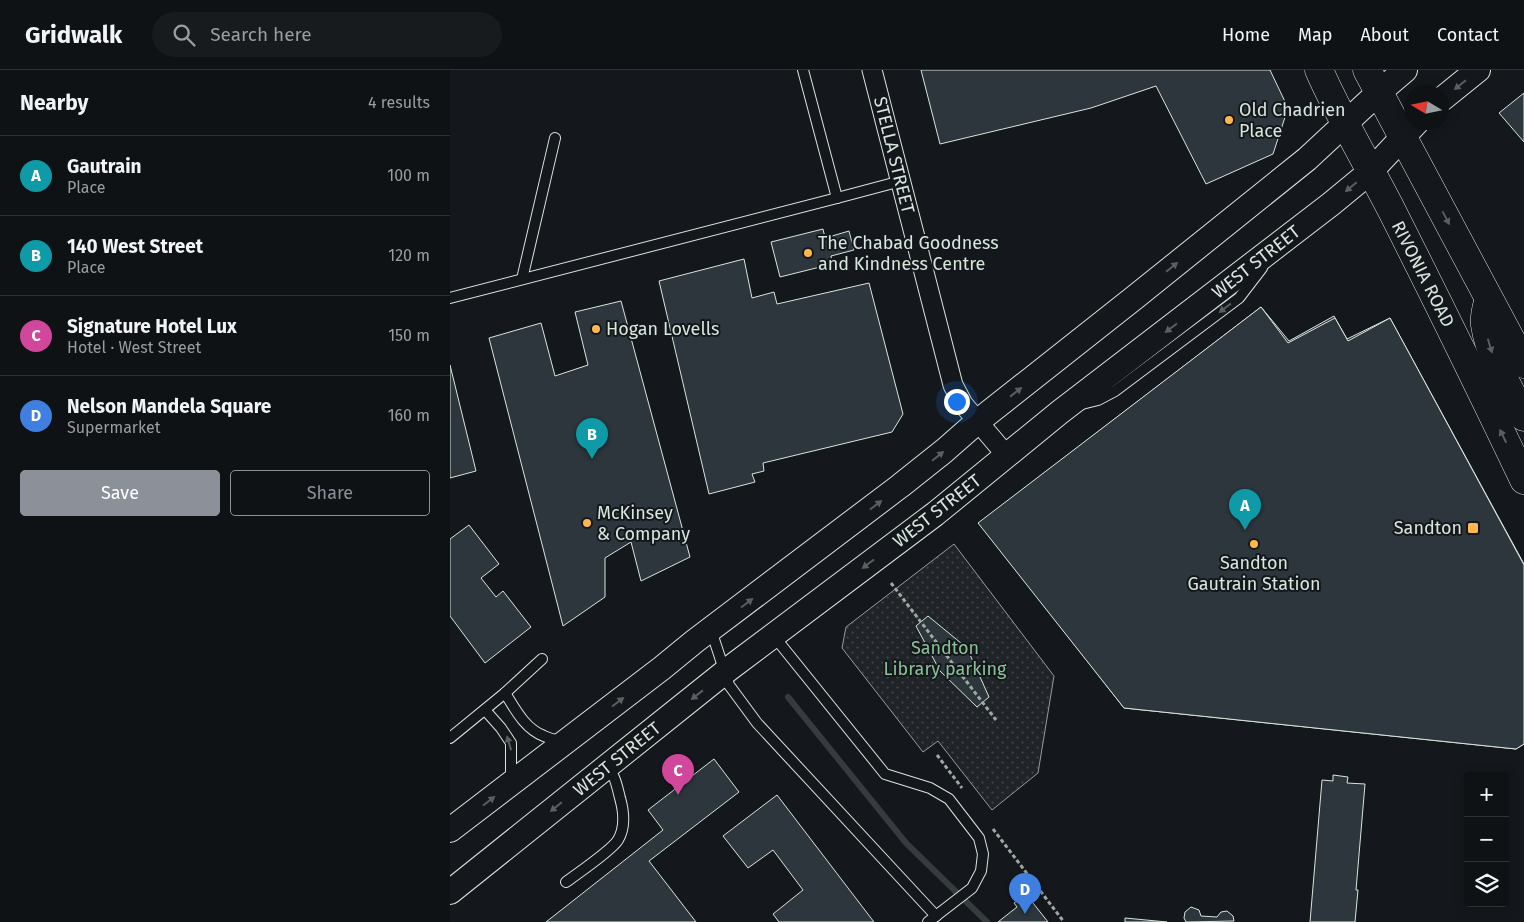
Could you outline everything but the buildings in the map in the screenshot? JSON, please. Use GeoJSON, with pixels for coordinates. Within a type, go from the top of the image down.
{"type":"FeatureCollection","features":[{"type":"Feature","properties":{"kind":"main road","name":"RIVONIA ROAD"},"geometry":{"type":"LineString","coordinates":[[1319,70],[1330,95],[1435,296],[1524,480]]}},
{"type":"Feature","properties":{"kind":"main road"},"geometry":{"type":"LineString","coordinates":[[1372,81],[1404,122]]}},
{"type":"Feature","properties":{"kind":"main road"},"geometry":{"type":"LineString","coordinates":[[1410,130],[1424,175],[1524,364]]}},
{"type":"Feature","properties":{"kind":"main road"},"geometry":{"type":"LineString","coordinates":[[1488,298],[1484,323],[1490,347],[1502,376],[1524,417]]}},
{"type":"Feature","properties":{"kind":"street","name":"STELLA STREET"},"geometry":{"type":"LineString","coordinates":[[872,70],[953,385],[963,404],[1007,456]]}},
{"type":"Feature","properties":{"kind":"street"},"geometry":{"type":"LineString","coordinates":[[450,830],[900,486],[1299,165],[1346,124],[1372,81],[1405,70]]}},
{"type":"Feature","properties":{"kind":"street"},"geometry":{"type":"LineString","coordinates":[[1449,93],[1478,70]]}},
{"type":"Feature","properties":{"kind":"street","name":"WEST STREET"},"geometry":{"type":"LineString","coordinates":[[450,892],[724,673],[935,514],[1065,408],[1279,245],[1371,171],[1410,130]]}},
{"type":"Feature","properties":{"kind":"lane"},"geometry":{"type":"LineString","coordinates":[[803,70],[837,198]]}},
{"type":"Feature","properties":{"kind":"lane"},"geometry":{"type":"LineString","coordinates":[[522,279],[555,138]]}},
{"type":"Feature","properties":{"kind":"lane"},"geometry":{"type":"LineString","coordinates":[[450,298],[901,181]]}},
{"type":"Feature","properties":{"kind":"lane"},"geometry":{"type":"LineString","coordinates":[[711,630],[729,686],[756,723],[932,919],[972,888],[981,871],[983,854],[979,838],[949,799],[930,788],[885,774],[774,636]]}},
{"type":"Feature","properties":{"kind":"lane"},"geometry":{"type":"LineString","coordinates":[[450,738],[505,693],[542,659]]}},
{"type":"Feature","properties":{"kind":"lane"},"geometry":{"type":"LineString","coordinates":[[505,693],[519,715],[534,731],[565,742]]}},
{"type":"Feature","properties":{"kind":"lane"},"geometry":{"type":"LineString","coordinates":[[485,710],[511,743],[511,784]]}},
{"type":"Feature","properties":{"kind":"lane"},"geometry":{"type":"LineString","coordinates":[[566,882],[610,849],[617,842],[621,833],[623,809],[614,775],[608,766]]}},
{"type":"Feature","properties":{"kind":"path"},"geometry":{"type":"LineString","coordinates":[[891,583],[996,720]]}},
{"type":"Feature","properties":{"kind":"path"},"geometry":{"type":"LineString","coordinates":[[937,755],[966,793]]}},
{"type":"Feature","properties":{"kind":"path"},"geometry":{"type":"LineString","coordinates":[[989,823],[1064,922]]}},
{"type":"Feature","properties":{"kind":"green space","name":"Sandton Library parking"},"geometry":{"type":"Polygon","coordinates":[[[954,544],[1054,676],[1038,773],[992,810],[938,741],[923,752],[842,648],[846,627],[954,544]]]}},
{"type":"Feature","properties":{"kind":"waterway"},"geometry":{"type":"LineString","coordinates":[[788,697],[906,843],[987,922]]}},
{"type":"Feature","properties":{"kind":"place","name":"Old Chadrien Place"},"geometry":{"type":"Point","coordinates":[1229,120]}},
{"type":"Feature","properties":{"kind":"place","name":"The Chabad Goodness and Kindness Centre"},"geometry":{"type":"Point","coordinates":[808,253]}},
{"type":"Feature","properties":{"kind":"place","name":"Hogan Lovells"},"geometry":{"type":"Point","coordinates":[596,329]}},
{"type":"Feature","properties":{"kind":"place","name":"140 West Street"},"geometry":{"type":"Point","coordinates":[592,459]}},
{"type":"Feature","properties":{"kind":"place","name":"McKinsey & Company"},"geometry":{"type":"Point","coordinates":[587,523]}},
{"type":"Feature","properties":{"kind":"place","name":"Sandton"},"geometry":{"type":"Point","coordinates":[1473,528]}},
{"type":"Feature","properties":{"kind":"place","name":"Gautrain"},"geometry":{"type":"Point","coordinates":[1245,530]}},
{"type":"Feature","properties":{"kind":"place","name":"Sandton Gautrain Station"},"geometry":{"type":"Point","coordinates":[1254,544]}},
{"type":"Feature","properties":{"kind":"place","name":"Signature Hotel Lux"},"geometry":{"type":"Point","coordinates":[678,795]}},
{"type":"Feature","properties":{"kind":"place","name":"Nelson Mandela Square"},"geometry":{"type":"Point","coordinates":[1025,914]}}]}
